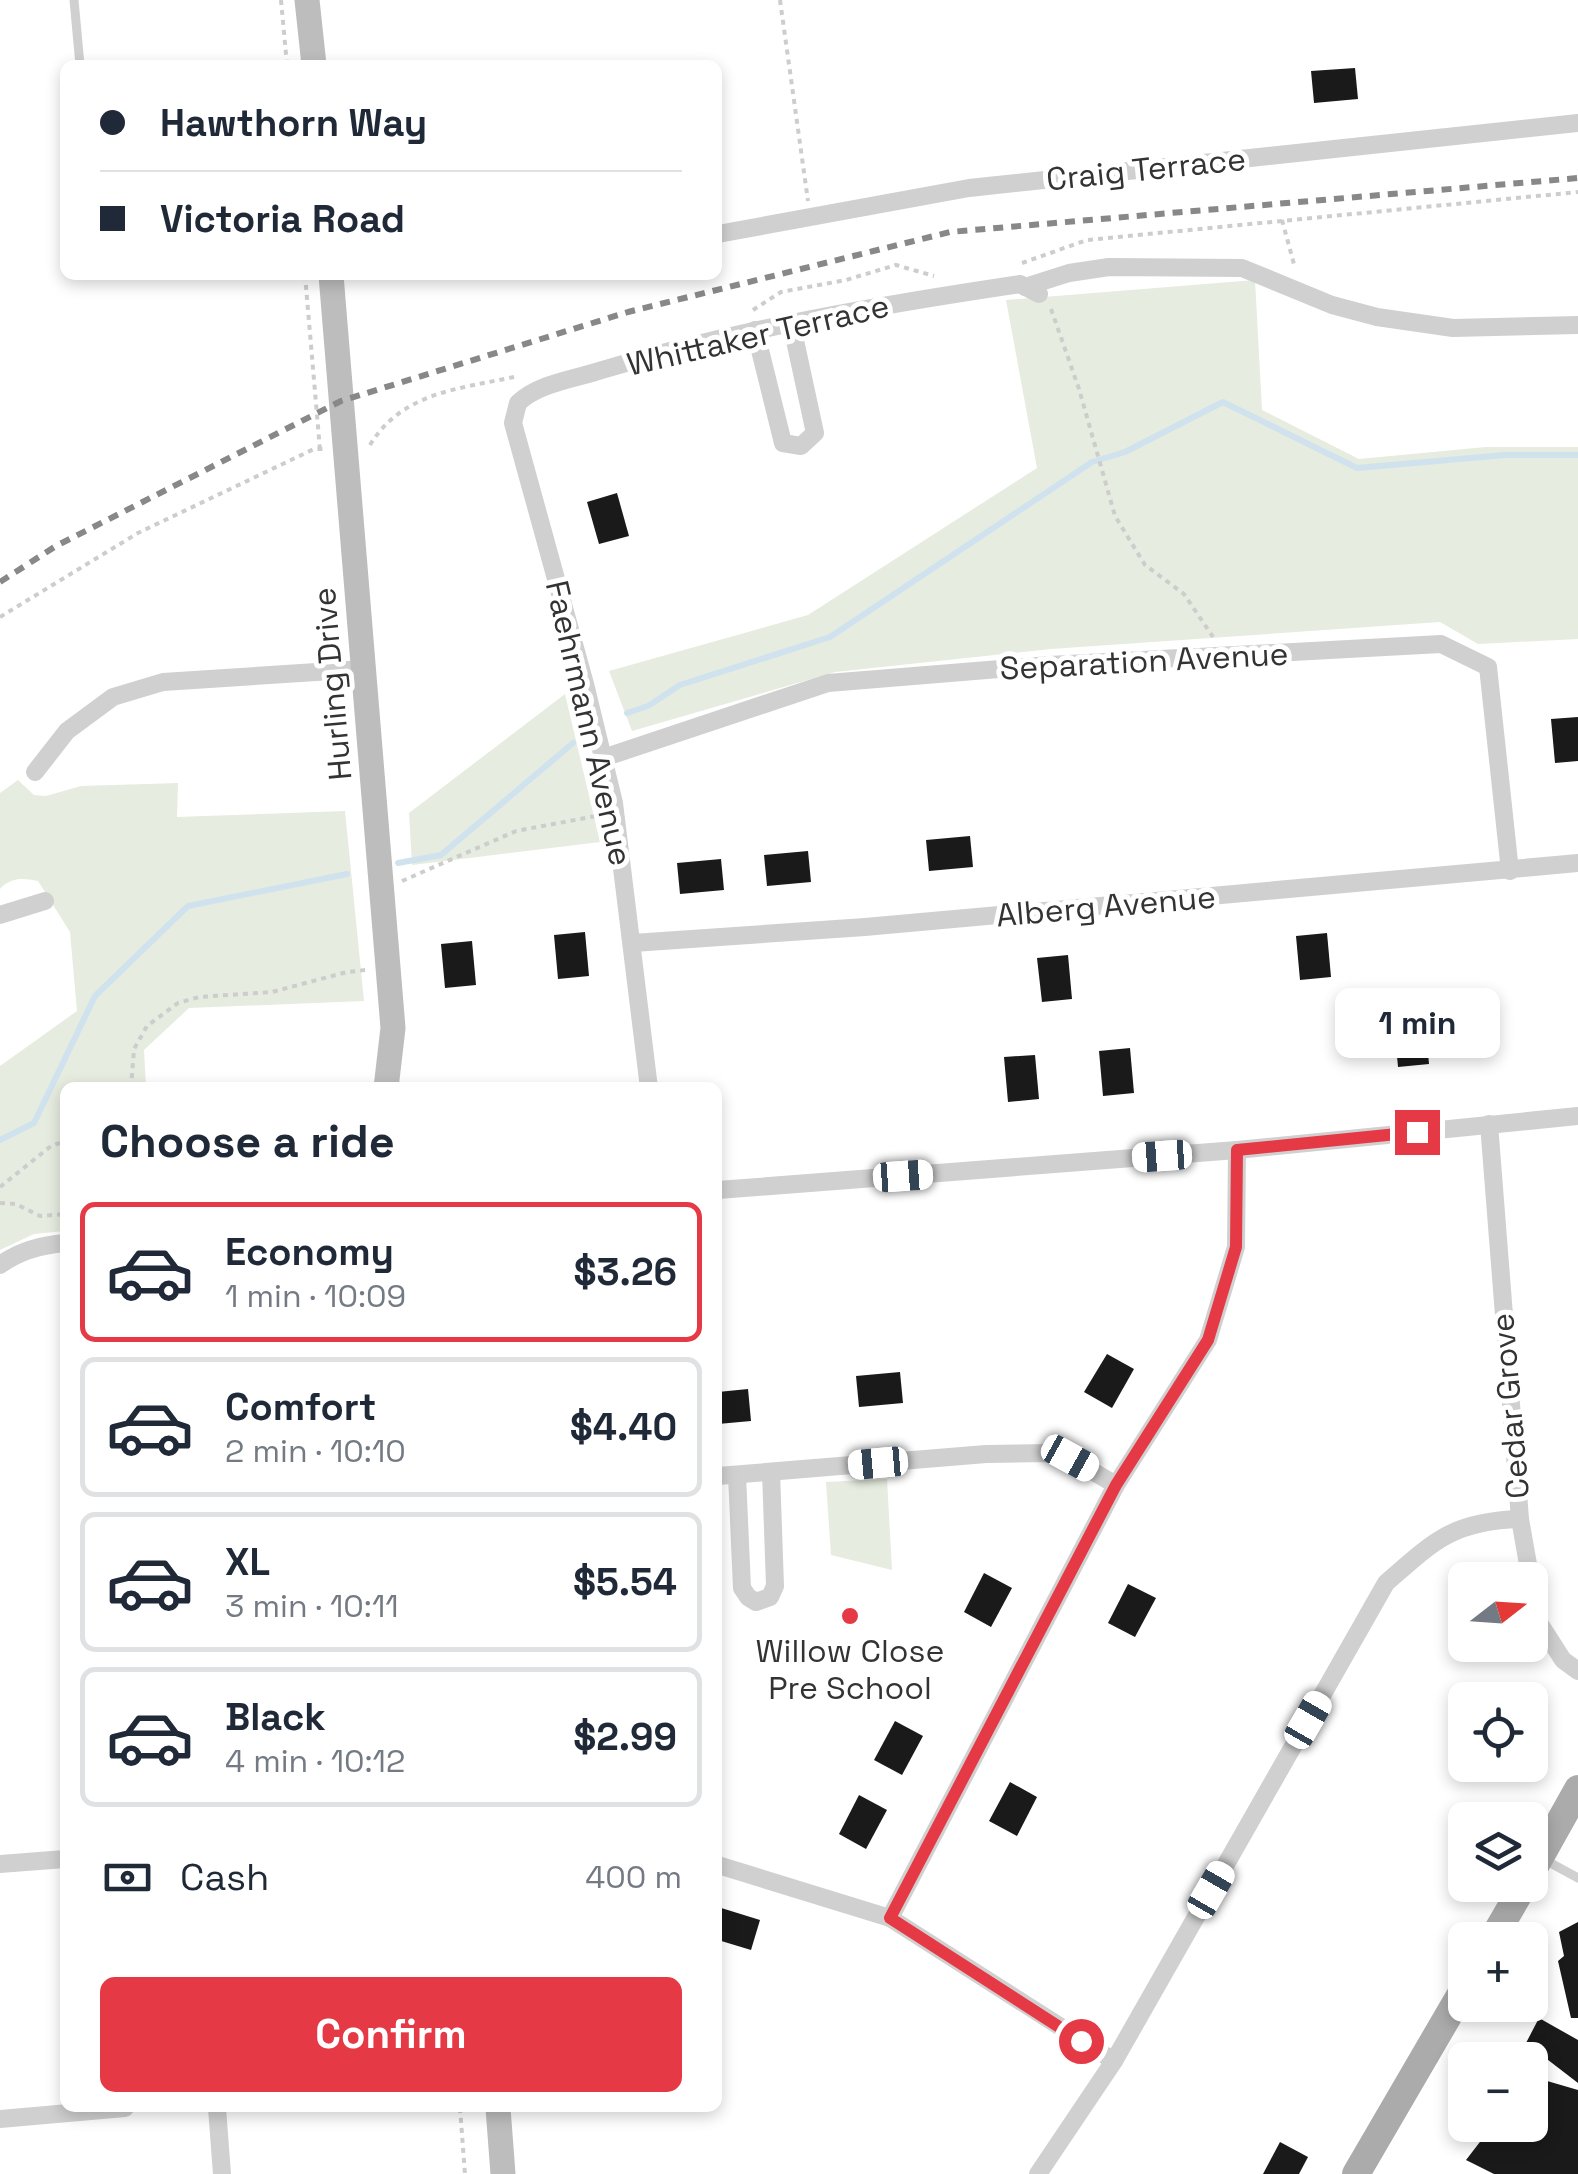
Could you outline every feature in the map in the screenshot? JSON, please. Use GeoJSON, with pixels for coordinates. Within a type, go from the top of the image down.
{"type":"FeatureCollection","features":[{"type":"Feature","properties":{"kind":"main road"},"geometry":{"type":"LineString","coordinates":[[1548,1843],[1578,1789]]}},
{"type":"Feature","properties":{"kind":"main road"},"geometry":{"type":"LineString","coordinates":[[1356,2174],[1448,2016]]}},
{"type":"Feature","properties":{"kind":"street"},"geometry":{"type":"LineString","coordinates":[[307,0],[313,60]]}},
{"type":"Feature","properties":{"kind":"street","name":"Craig Terrace"},"geometry":{"type":"LineString","coordinates":[[722,233],[969,188],[1578,123]]}},
{"type":"Feature","properties":{"kind":"street","name":"Whittaker Terrace"},"geometry":{"type":"LineString","coordinates":[[513,423],[518,404],[537,390],[646,357],[790,322],[928,298],[1020,284],[1032,290],[1069,273],[1109,267],[1242,268],[1378,318],[1453,328],[1578,325]]}},
{"type":"Feature","properties":{"kind":"street","name":"Hurling Drive"},"geometry":{"type":"LineString","coordinates":[[331,280],[394,1028],[387,1082]]}},
{"type":"Feature","properties":{"kind":"street"},"geometry":{"type":"LineString","coordinates":[[755,330],[783,443],[801,446],[815,433],[790,322]]}},
{"type":"Feature","properties":{"kind":"street","name":"Faehrmann Avenue"},"geometry":{"type":"LineString","coordinates":[[513,423],[615,812],[648,1082]]}},
{"type":"Feature","properties":{"kind":"street","name":"Separation Avenue"},"geometry":{"type":"LineString","coordinates":[[603,758],[828,683],[1050,665],[1440,644],[1488,667],[1510,870]]}},
{"type":"Feature","properties":{"kind":"street"},"geometry":{"type":"LineString","coordinates":[[35,772],[67,731],[113,697],[164,682],[363,669]]}},
{"type":"Feature","properties":{"kind":"street","name":"Alberg Avenue"},"geometry":{"type":"LineString","coordinates":[[633,942],[865,927],[1578,864]]}},
{"type":"Feature","properties":{"kind":"street"},"geometry":{"type":"LineString","coordinates":[[0,915],[45,902]]}},
{"type":"Feature","properties":{"kind":"street"},"geometry":{"type":"LineString","coordinates":[[722,1190],[1237,1150],[1578,1116]]}},
{"type":"Feature","properties":{"kind":"street","name":"Cedar Grove"},"geometry":{"type":"LineString","coordinates":[[1489,1124],[1520,1519],[1538,1621],[1563,1660],[1578,1671]]}},
{"type":"Feature","properties":{"kind":"street"},"geometry":{"type":"LineString","coordinates":[[890,1918],[1116,1485],[1208,1340],[1236,1247],[1237,1150]]}},
{"type":"Feature","properties":{"kind":"street"},"geometry":{"type":"LineString","coordinates":[[0,1265],[29,1250],[60,1244]]}},
{"type":"Feature","properties":{"kind":"street"},"geometry":{"type":"LineString","coordinates":[[722,1476],[986,1454],[1048,1453],[1070,1458],[1116,1485]]}},
{"type":"Feature","properties":{"kind":"street"},"geometry":{"type":"LineString","coordinates":[[737,1474],[742,1588],[756,1602],[770,1596],[776,1586],[770,1472]]}},
{"type":"Feature","properties":{"kind":"street"},"geometry":{"type":"LineString","coordinates":[[1038,2174],[1114,2061],[1386,1583],[1438,1538],[1482,1520],[1520,1519]]}},
{"type":"Feature","properties":{"kind":"street"},"geometry":{"type":"LineString","coordinates":[[0,1864],[60,1859]]}},
{"type":"Feature","properties":{"kind":"street"},"geometry":{"type":"LineString","coordinates":[[722,1865],[890,1918],[1114,2061]]}},
{"type":"Feature","properties":{"kind":"street"},"geometry":{"type":"LineString","coordinates":[[0,2119],[80,2112]]}},
{"type":"Feature","properties":{"kind":"street"},"geometry":{"type":"LineString","coordinates":[[216,2112],[222,2174]]}},
{"type":"Feature","properties":{"kind":"street"},"geometry":{"type":"LineString","coordinates":[[498,2112],[503,2174]]}},
{"type":"Feature","properties":{"kind":"lane"},"geometry":{"type":"LineString","coordinates":[[74,0],[80,60]]}},
{"type":"Feature","properties":{"kind":"lane"},"geometry":{"type":"LineString","coordinates":[[1548,1870],[1578,1878]]}},
{"type":"Feature","properties":{"kind":"path"},"geometry":{"type":"LineString","coordinates":[[281,0],[287,60]]}},
{"type":"Feature","properties":{"kind":"path"},"geometry":{"type":"LineString","coordinates":[[780,0],[810,216]]}},
{"type":"Feature","properties":{"kind":"path"},"geometry":{"type":"LineString","coordinates":[[1282,220],[1291,261],[1298,274]]}},
{"type":"Feature","properties":{"kind":"path"},"geometry":{"type":"LineString","coordinates":[[1032,290],[1056,316],[1114,516],[1145,566],[1184,594],[1225,656]]}},
{"type":"Feature","properties":{"kind":"path"},"geometry":{"type":"LineString","coordinates":[[0,618],[138,534],[314,449],[345,448]]}},
{"type":"Feature","properties":{"kind":"path"},"geometry":{"type":"LineString","coordinates":[[400,889],[400,882],[516,832],[615,812]]}},
{"type":"Feature","properties":{"kind":"path"},"geometry":{"type":"LineString","coordinates":[[131,1082],[134,1049],[148,1026],[178,1003],[200,997],[272,992],[347,972],[388,968]]}},
{"type":"Feature","properties":{"kind":"path"},"geometry":{"type":"LineString","coordinates":[[0,1187],[60,1143]]}},
{"type":"Feature","properties":{"kind":"path"},"geometry":{"type":"LineString","coordinates":[[0,1203],[16,1204],[40,1216],[60,1214]]}},
{"type":"Feature","properties":{"kind":"path"},"geometry":{"type":"LineString","coordinates":[[460,2112],[465,2174]]}},
{"type":"Feature","properties":{"kind":"shaded area"},"geometry":{"type":"Polygon","coordinates":[[[1255,280],[1262,410],[1359,459],[1486,447],[1578,447],[1578,639],[1478,644],[1440,622],[1051,649],[835,672],[632,731],[609,671],[808,615],[1037,468],[1006,300],[1255,280]]]}},
{"type":"Feature","properties":{"kind":"shaded area"},"geometry":{"type":"Polygon","coordinates":[[[565,694],[600,842],[412,865],[409,813],[565,694]]]}},
{"type":"Feature","properties":{"kind":"shaded area"},"geometry":{"type":"Polygon","coordinates":[[[18,780],[34,795],[46,796],[81,786],[178,783],[177,817],[345,811],[364,1001],[189,1008],[144,1050],[146,1082],[60,1082],[60,1231],[34,1234],[0,1250],[0,1066],[77,1011],[70,932],[38,881],[18,879],[0,889],[0,793],[18,780]]]}},
{"type":"Feature","properties":{"kind":"shaded area"},"geometry":{"type":"Polygon","coordinates":[[[887,1479],[892,1570],[831,1555],[826,1482],[887,1479]]]}},
{"type":"Feature","properties":{"kind":"building"},"geometry":{"type":"Polygon","coordinates":[[[1355,68],[1358,99],[1314,103],[1311,71],[1355,68]]]}},
{"type":"Feature","properties":{"kind":"building"},"geometry":{"type":"Polygon","coordinates":[[[617,493],[629,536],[599,544],[587,502],[617,493]]]}},
{"type":"Feature","properties":{"kind":"building"},"geometry":{"type":"Polygon","coordinates":[[[1578,717],[1578,761],[1555,763],[1551,719],[1578,717]]]}},
{"type":"Feature","properties":{"kind":"building"},"geometry":{"type":"Polygon","coordinates":[[[970,836],[973,867],[929,871],[926,840],[970,836]]]}},
{"type":"Feature","properties":{"kind":"building"},"geometry":{"type":"Polygon","coordinates":[[[808,851],[811,882],[767,886],[764,855],[808,851]]]}},
{"type":"Feature","properties":{"kind":"building"},"geometry":{"type":"Polygon","coordinates":[[[721,859],[724,890],[680,894],[677,863],[721,859]]]}},
{"type":"Feature","properties":{"kind":"building"},"geometry":{"type":"Polygon","coordinates":[[[585,932],[589,976],[558,979],[554,935],[585,932]]]}},
{"type":"Feature","properties":{"kind":"building"},"geometry":{"type":"Polygon","coordinates":[[[1327,933],[1331,977],[1300,980],[1296,936],[1327,933]]]}},
{"type":"Feature","properties":{"kind":"building"},"geometry":{"type":"Polygon","coordinates":[[[472,941],[476,985],[445,988],[441,944],[472,941]]]}},
{"type":"Feature","properties":{"kind":"building"},"geometry":{"type":"Polygon","coordinates":[[[1068,955],[1072,999],[1042,1002],[1037,958],[1068,955]]]}},
{"type":"Feature","properties":{"kind":"building"},"geometry":{"type":"Polygon","coordinates":[[[1425,1020],[1429,1064],[1398,1067],[1394,1023],[1425,1020]]]}},
{"type":"Feature","properties":{"kind":"building"},"geometry":{"type":"Polygon","coordinates":[[[1130,1048],[1134,1093],[1103,1096],[1099,1051],[1130,1048]]]}},
{"type":"Feature","properties":{"kind":"building"},"geometry":{"type":"Polygon","coordinates":[[[1035,1055],[1039,1099],[1008,1102],[1004,1057],[1035,1055]]]}},
{"type":"Feature","properties":{"kind":"building"},"geometry":{"type":"Polygon","coordinates":[[[1107,1354],[1134,1369],[1112,1408],[1084,1392],[1107,1354]]]}},
{"type":"Feature","properties":{"kind":"building"},"geometry":{"type":"Polygon","coordinates":[[[900,1372],[903,1403],[859,1407],[856,1376],[900,1372]]]}},
{"type":"Feature","properties":{"kind":"building"},"geometry":{"type":"Polygon","coordinates":[[[748,1389],[751,1421],[722,1424],[722,1392],[748,1389]]]}},
{"type":"Feature","properties":{"kind":"building"},"geometry":{"type":"Polygon","coordinates":[[[984,1573],[1012,1588],[991,1627],[964,1612],[984,1573]]]}},
{"type":"Feature","properties":{"kind":"building"},"geometry":{"type":"Polygon","coordinates":[[[1128,1584],[1156,1598],[1135,1637],[1108,1623],[1128,1584]]]}},
{"type":"Feature","properties":{"kind":"building"},"geometry":{"type":"Polygon","coordinates":[[[895,1721],[923,1736],[902,1775],[874,1760],[895,1721]]]}},
{"type":"Feature","properties":{"kind":"building"},"geometry":{"type":"Polygon","coordinates":[[[1010,1782],[1037,1797],[1017,1836],[989,1821],[1010,1782]]]}},
{"type":"Feature","properties":{"kind":"building"},"geometry":{"type":"Polygon","coordinates":[[[859,1795],[887,1810],[866,1849],[839,1834],[859,1795]]]}},
{"type":"Feature","properties":{"kind":"building"},"geometry":{"type":"Polygon","coordinates":[[[722,1908],[760,1920],[751,1950],[722,1941],[722,1908]]]}},
{"type":"Feature","properties":{"kind":"building"},"geometry":{"type":"Polygon","coordinates":[[[1578,1922],[1578,2018],[1571,2018],[1558,1961],[1564,1956],[1559,1932],[1578,1922]]]}},
{"type":"Feature","properties":{"kind":"building"},"geometry":{"type":"Polygon","coordinates":[[[1537,2022],[1546,2022],[1578,2040],[1578,2083],[1548,2060],[1548,2042],[1527,2042],[1537,2022]]]}},
{"type":"Feature","properties":{"kind":"building"},"geometry":{"type":"Polygon","coordinates":[[[1548,2081],[1578,2090],[1578,2174],[1494,2174],[1466,2160],[1480,2142],[1548,2142],[1548,2081]]]}},
{"type":"Feature","properties":{"kind":"building"},"geometry":{"type":"Polygon","coordinates":[[[1280,2142],[1308,2157],[1299,2174],[1263,2174],[1280,2142]]]}},
{"type":"Feature","properties":{"kind":"waterway"},"geometry":{"type":"LineString","coordinates":[[627,713],[648,706],[680,685],[830,637],[1092,462],[1125,452],[1223,402],[1357,468],[1505,455],[1578,455]]}},
{"type":"Feature","properties":{"kind":"waterway"},"geometry":{"type":"LineString","coordinates":[[398,863],[441,855],[573,743]]}},
{"type":"Feature","properties":{"kind":"waterway"},"geometry":{"type":"LineString","coordinates":[[0,1140],[34,1123],[95,996],[188,906],[347,874]]}},
{"type":"Feature","properties":{"kind":"railway"},"geometry":{"type":"LineString","coordinates":[[0,582],[56,546],[341,401],[628,312],[950,232],[1578,178]]}},
{"type":"Feature","properties":{"kind":"place","name":"Willow Close Pre School"},"geometry":{"type":"Point","coordinates":[850,1616]}},
{"type":"Feature","properties":{"kind":"route"},"geometry":{"type":"LineString","coordinates":[[1081,2041],[890,1918],[1116,1485],[1208,1340],[1236,1247],[1237,1150],[1417,1132]]}}]}
